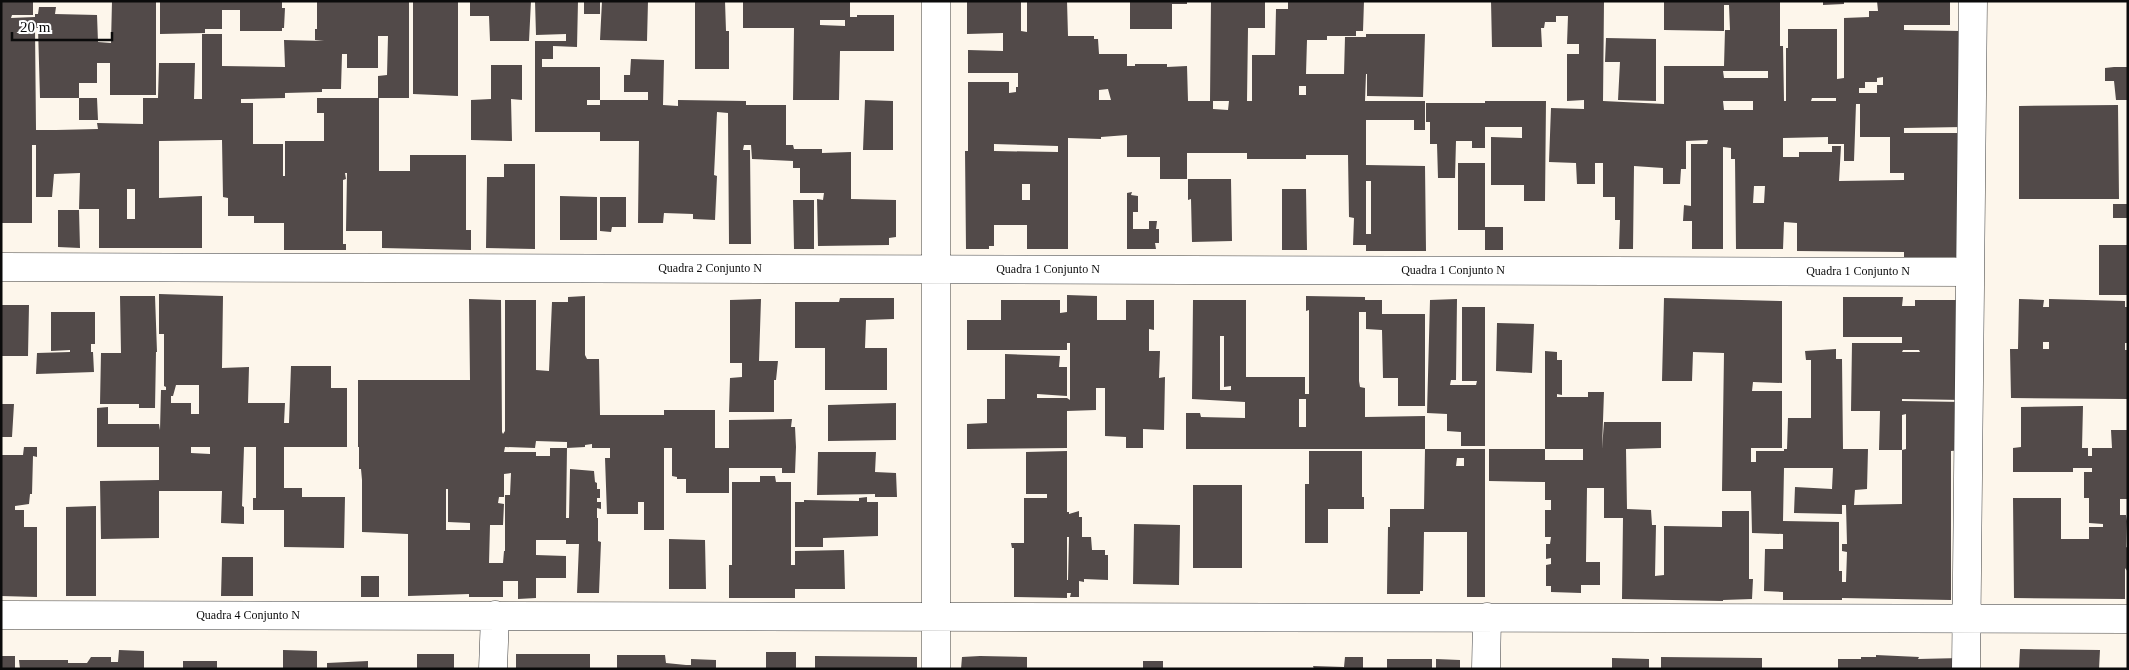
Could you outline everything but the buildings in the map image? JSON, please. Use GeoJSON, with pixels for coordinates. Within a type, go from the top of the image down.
{"type":"FeatureCollection","features":[{"type":"Feature","properties":{"kind":"street"},"geometry":{"type":"LineString","coordinates":[[936,1],[936,669]]}},
{"type":"Feature","properties":{"kind":"street"},"geometry":{"type":"LineString","coordinates":[[1966,669],[1973,1]]}},
{"type":"Feature","properties":{"kind":"street","name":"Quadra 2 Conjunto N"},"geometry":{"type":"LineString","coordinates":[[1,267],[936,269]]}},
{"type":"Feature","properties":{"kind":"street","name":"Quadra 1 Conjunto N"},"geometry":{"type":"LineString","coordinates":[[936,269],[1970,272]]}},
{"type":"Feature","properties":{"kind":"street","name":"Quadra 4 Conjunto N"},"geometry":{"type":"LineString","coordinates":[[1,615],[496,615]]}},
{"type":"Feature","properties":{"kind":"street"},"geometry":{"type":"LineString","coordinates":[[493,669],[496,615],[2128,619]]}},
{"type":"Feature","properties":{"kind":"street"},"geometry":{"type":"LineString","coordinates":[[1486,669],[1487,617]]}}]}
